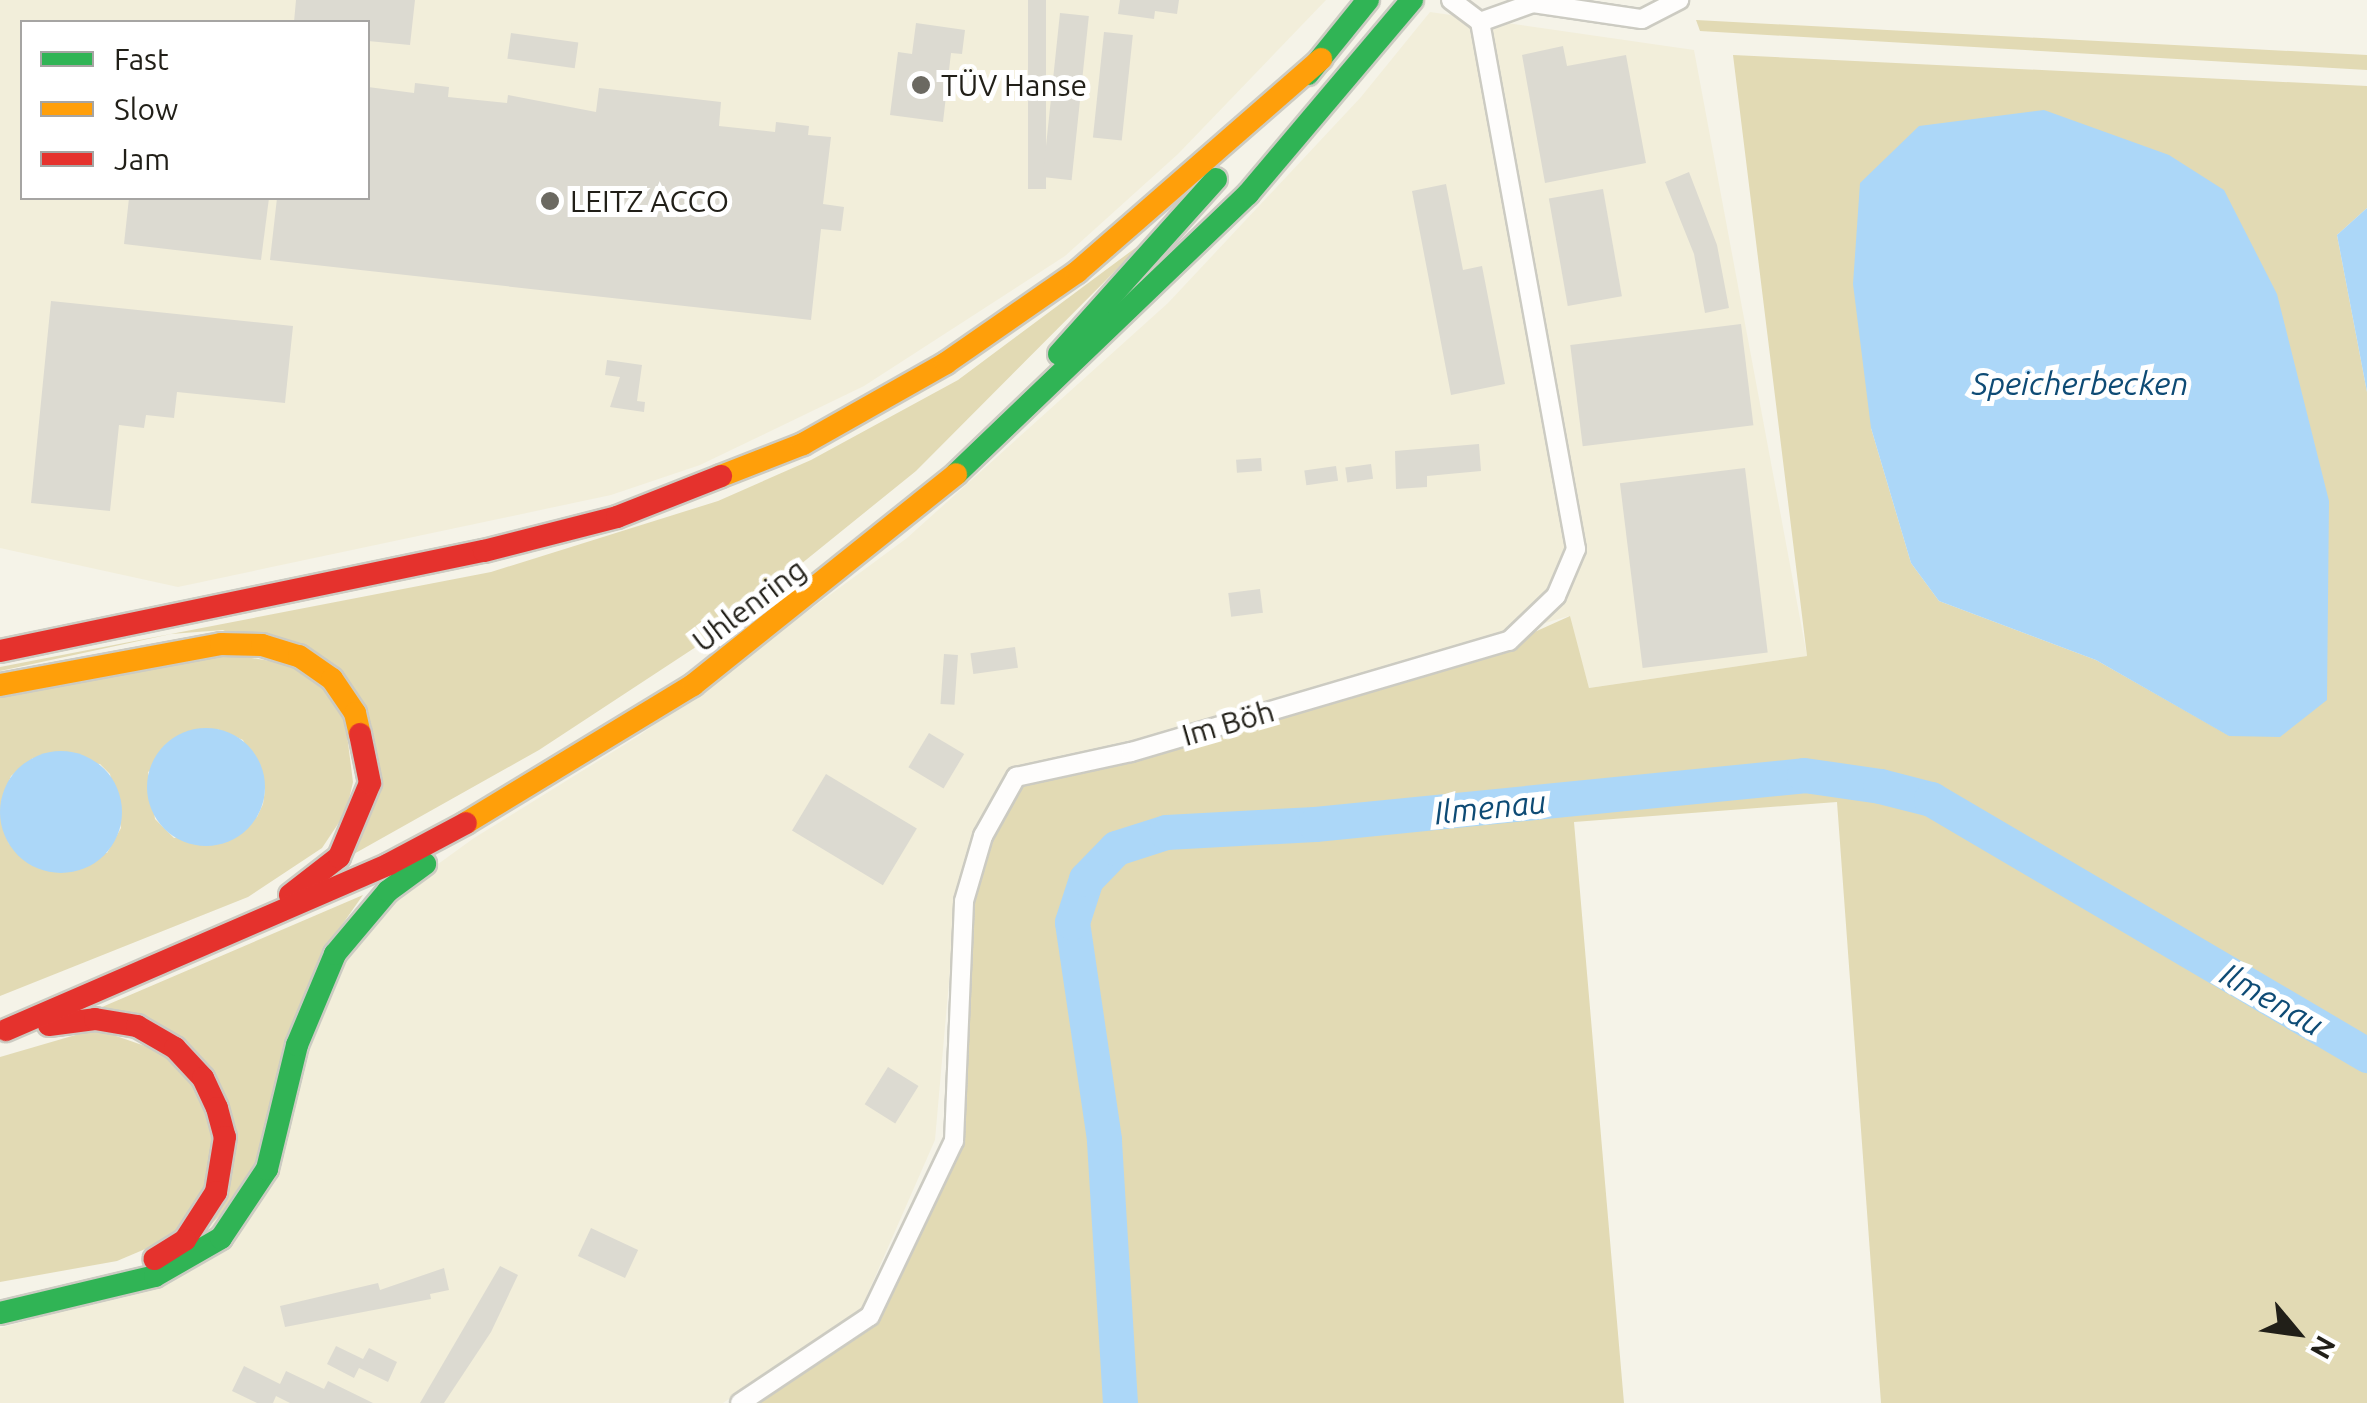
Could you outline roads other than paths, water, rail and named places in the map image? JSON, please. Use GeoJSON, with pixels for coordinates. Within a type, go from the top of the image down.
{"type":"FeatureCollection","features":[{"type":"Feature","properties":{"kind":"highway","name":"Uhlenring"},"geometry":{"type":"LineString","coordinates":[[3,1030],[184,958],[513,798],[693,686],[896,528],[1156,289],[1248,194],[1412,0]]}},
{"type":"Feature","properties":{"kind":"highway"},"geometry":{"type":"LineString","coordinates":[[896,528],[1114,296],[1363,7]]}},
{"type":"Feature","properties":{"kind":"highway"},"geometry":{"type":"LineString","coordinates":[[0,651],[522,542],[673,498],[802,444],[946,363],[1076,272],[1202,170],[1321,59]]}},
{"type":"Feature","properties":{"kind":"highway"},"geometry":{"type":"LineString","coordinates":[[0,685],[221,644],[262,645],[299,656],[332,679],[355,713],[370,783],[339,856],[307,884],[184,958]]}},
{"type":"Feature","properties":{"kind":"highway"},"geometry":{"type":"LineString","coordinates":[[6,1314],[155,1276],[221,1238],[248,1206],[267,1169],[297,1045],[335,954],[388,890],[513,798]]}},
{"type":"Feature","properties":{"kind":"highway"},"geometry":{"type":"LineString","coordinates":[[0,1293],[94,1279],[149,1262],[185,1240],[216,1192],[224,1137],[204,1078],[175,1048],[137,1026],[95,1019],[3,1030]]}},
{"type":"Feature","properties":{"kind":"street"},"geometry":{"type":"LineString","coordinates":[[1451,0],[1474,16],[1533,2],[1642,18],[1679,0]]}},
{"type":"Feature","properties":{"kind":"street","name":"Im Böh"},"geometry":{"type":"LineString","coordinates":[[740,1403],[870,1316],[954,1141],[964,900],[983,836],[1016,777],[1131,752],[1509,641],[1556,596],[1576,548],[1474,16]]}},
{"type":"Feature","properties":{"kind":"water","name":"Speicherbecken"},"geometry":{"type":"Polygon","coordinates":[[[2044,110],[2169,155],[2224,190],[2277,294],[2329,501],[2327,700],[2280,737],[2229,736],[2096,660],[1939,601],[1911,563],[1871,428],[1853,284],[1860,183],[1919,126],[2044,110]]]}},
{"type":"Feature","properties":{"kind":"water"},"geometry":{"type":"Polygon","coordinates":[[[2367,208],[2367,392],[2337,235],[2367,208]]]}},
{"type":"Feature","properties":{"kind":"water"},"geometry":{"type":"Polygon","coordinates":[[[206,728],[229,732],[248,745],[261,764],[265,787],[261,810],[248,829],[229,842],[206,846],[183,842],[164,829],[151,810],[147,787],[151,764],[164,745],[183,732],[206,728]]]}},
{"type":"Feature","properties":{"kind":"water"},"geometry":{"type":"Polygon","coordinates":[[[61,751],[84,755],[104,769],[118,789],[122,812],[118,835],[104,855],[84,869],[61,873],[38,869],[18,855],[4,835],[0,812],[4,789],[18,769],[38,755],[61,751]]]}},
{"type":"Feature","properties":{"kind":"waterway","name":"Ilmenau"},"geometry":{"type":"LineString","coordinates":[[1120,1403],[1104,1139],[1072,922],[1086,879],[1116,848],[1166,832],[1315,824],[1804,775],[1880,786],[1931,799],[2367,1055]]}},
{"type":"Feature","properties":{"kind":"place","name":"TÜV Hanse"},"geometry":{"type":"Point","coordinates":[921,85]}},
{"type":"Feature","properties":{"kind":"place","name":"LEITZ ACCO"},"geometry":{"type":"Point","coordinates":[550,201]}}]}
